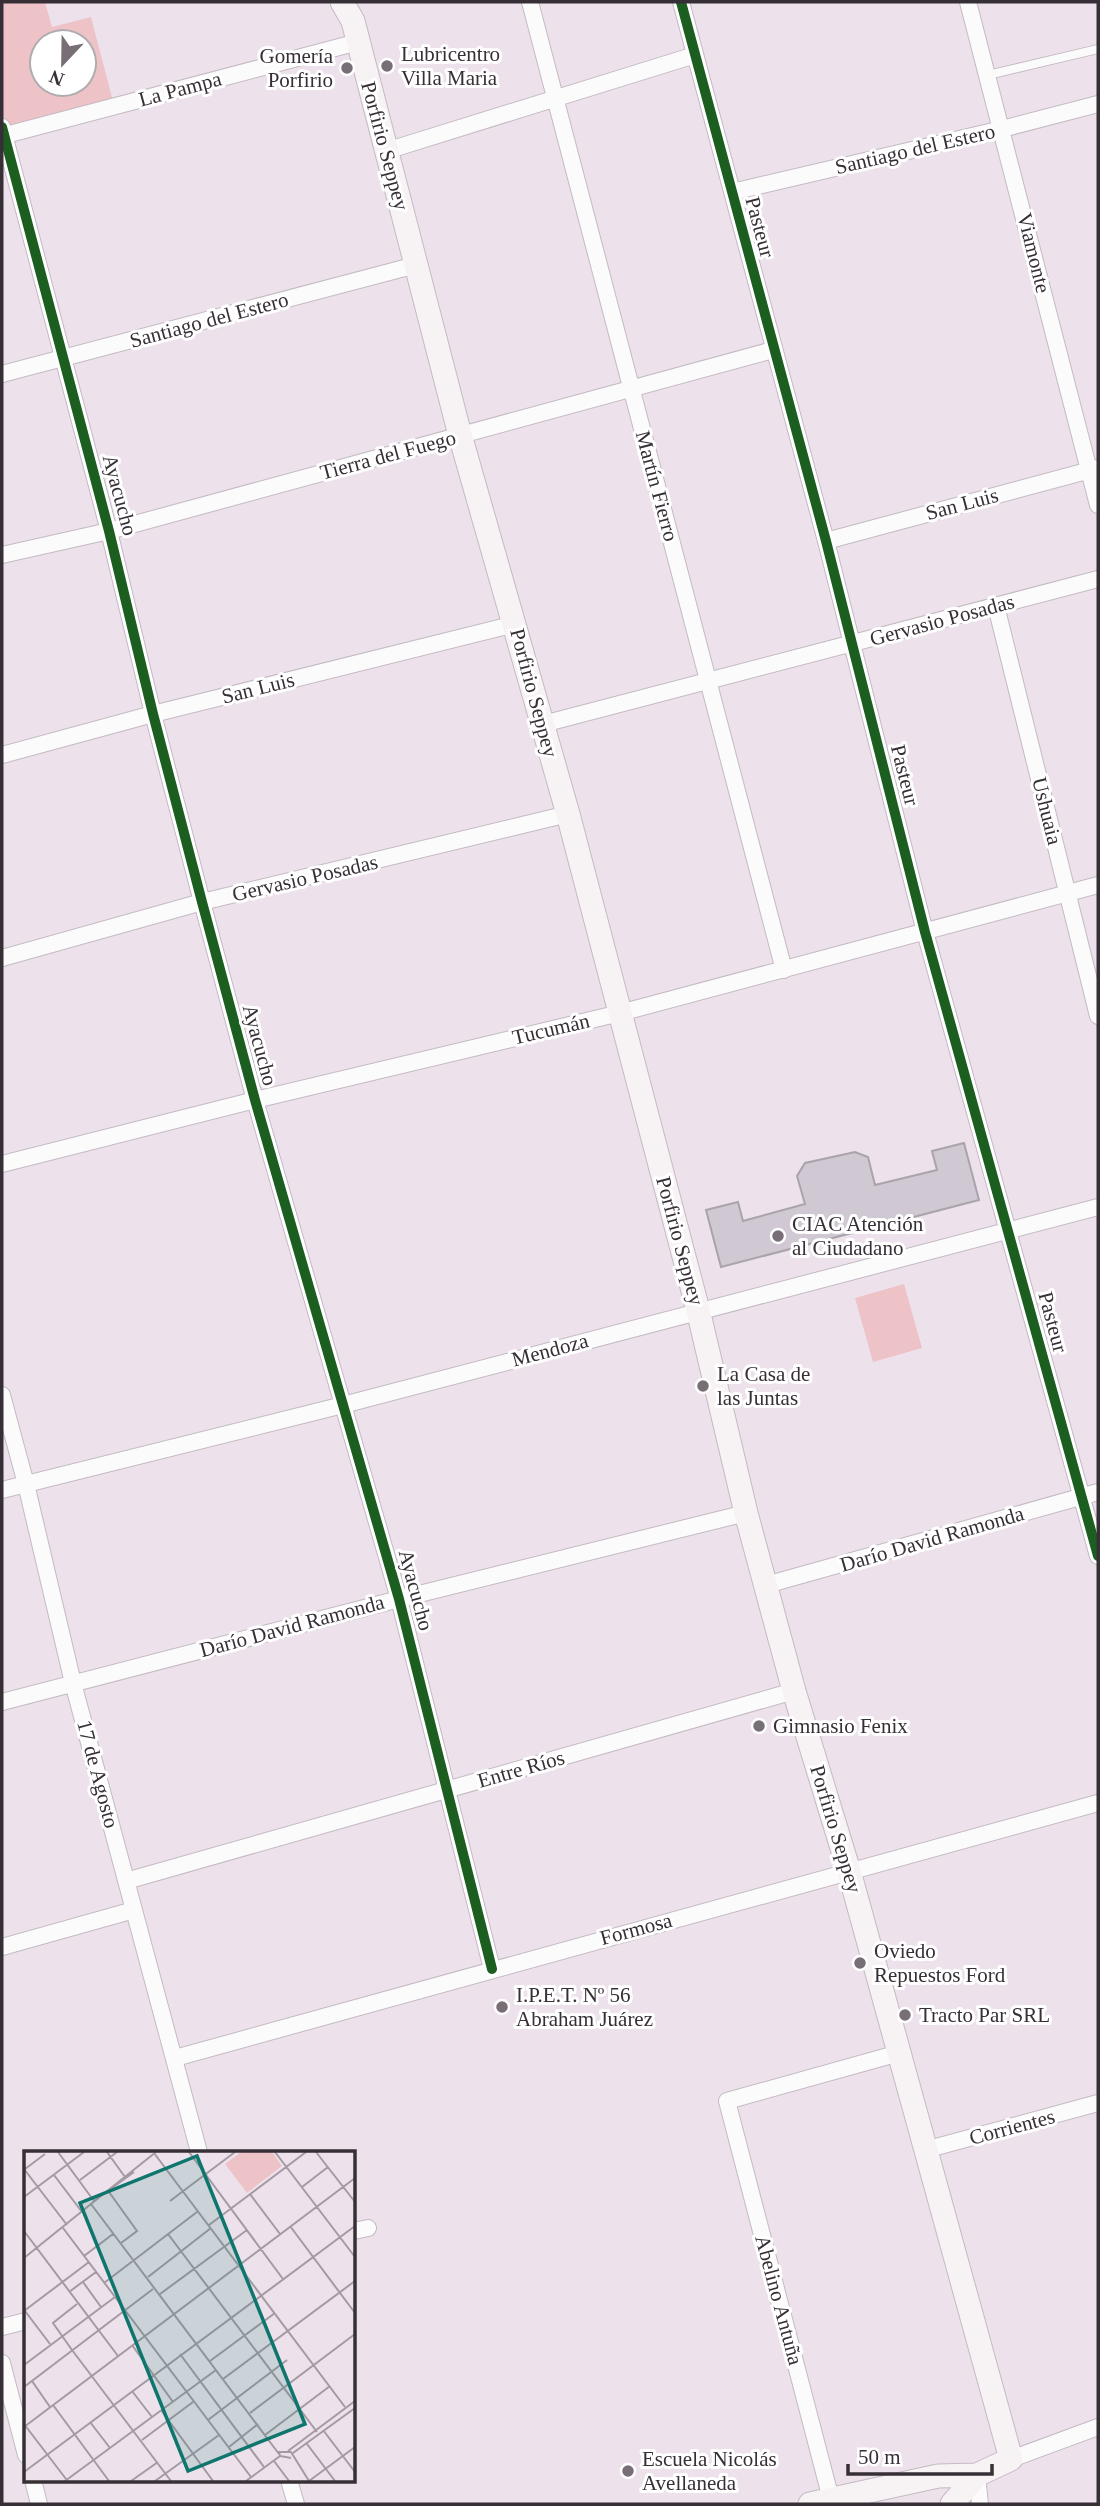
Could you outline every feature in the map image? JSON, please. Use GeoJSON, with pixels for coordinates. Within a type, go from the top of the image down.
{"type":"FeatureCollection","features":[{"type":"Feature","properties":{"kind":"main road","name":"Porfirio Seppey"},"geometry":{"type":"LineString","coordinates":[[352,17],[460,435],[568,814],[698,1310],[746,1513],[794,1691],[849,1871],[1011,2459]]}},
{"type":"Feature","properties":{"kind":"main road"},"geometry":{"type":"LineString","coordinates":[[821,2501],[938,2476],[977,2475],[1011,2459]]}},
{"type":"Feature","properties":{"kind":"main road"},"geometry":{"type":"LineString","coordinates":[[952,2504],[977,2475]]}},
{"type":"Feature","properties":{"kind":"street","name":"Martín Fierro"},"geometry":{"type":"LineString","coordinates":[[530,2],[784,970]]}},
{"type":"Feature","properties":{"kind":"street","name":"Pasteur"},"geometry":{"type":"LineString","coordinates":[[681,2],[826,541],[925,932],[1098,1556]]}},
{"type":"Feature","properties":{"kind":"street","name":"Viamonte"},"geometry":{"type":"LineString","coordinates":[[968,2],[1094,469],[1098,505]]}},
{"type":"Feature","properties":{"kind":"street","name":"La Pampa"},"geometry":{"type":"LineString","coordinates":[[3,133],[352,17]]}},
{"type":"Feature","properties":{"kind":"street"},"geometry":{"type":"LineString","coordinates":[[386,151],[695,55]]}},
{"type":"Feature","properties":{"kind":"street","name":"Santiago del Estero"},"geometry":{"type":"LineString","coordinates":[[732,192],[1098,104]]}},
{"type":"Feature","properties":{"kind":"street","name":"Ayacucho"},"geometry":{"type":"LineString","coordinates":[[3,133],[109,531],[202,902],[255,1100],[399,1599],[492,1969]]}},
{"type":"Feature","properties":{"kind":"street","name":"Santiago del Estero"},"geometry":{"type":"LineString","coordinates":[[2,374],[416,265]]}},
{"type":"Feature","properties":{"kind":"street","name":"Tierra del Fuego"},"geometry":{"type":"LineString","coordinates":[[2,555],[109,531],[773,351]]}},
{"type":"Feature","properties":{"kind":"street","name":"San Luis"},"geometry":{"type":"LineString","coordinates":[[826,541],[1094,469]]}},
{"type":"Feature","properties":{"kind":"street","name":"Gervasio Posadas"},"geometry":{"type":"LineString","coordinates":[[543,723],[1098,579]]}},
{"type":"Feature","properties":{"kind":"street","name":"Ushuaia"},"geometry":{"type":"LineString","coordinates":[[996,606],[1098,1016]]}},
{"type":"Feature","properties":{"kind":"street","name":"San Luis"},"geometry":{"type":"LineString","coordinates":[[2,755],[153,714],[515,624]]}},
{"type":"Feature","properties":{"kind":"street","name":"Gervasio Posadas"},"geometry":{"type":"LineString","coordinates":[[2,958],[202,902],[568,814]]}},
{"type":"Feature","properties":{"kind":"street","name":"Tucumán"},"geometry":{"type":"LineString","coordinates":[[2,1164],[255,1100],[620,1013],[1098,885]]}},
{"type":"Feature","properties":{"kind":"street","name":"Mendoza"},"geometry":{"type":"LineString","coordinates":[[2,1490],[343,1405],[1098,1207]]}},
{"type":"Feature","properties":{"kind":"street","name":"17 de Agosto"},"geometry":{"type":"LineString","coordinates":[[2,1395],[73,1683],[199,2151]]}},
{"type":"Feature","properties":{"kind":"street","name":"Darío David Ramonda"},"geometry":{"type":"LineString","coordinates":[[766,1585],[1098,1492]]}},
{"type":"Feature","properties":{"kind":"street","name":"Darío David Ramonda"},"geometry":{"type":"LineString","coordinates":[[2,1702],[746,1513]]}},
{"type":"Feature","properties":{"kind":"street","name":"Entre Ríos"},"geometry":{"type":"LineString","coordinates":[[126,1881],[794,1691]]}},
{"type":"Feature","properties":{"kind":"street","name":"Formosa"},"geometry":{"type":"LineString","coordinates":[[175,2058],[1098,1803]]}},
{"type":"Feature","properties":{"kind":"street"},"geometry":{"type":"LineString","coordinates":[[2,1947],[134,1910]]}},
{"type":"Feature","properties":{"kind":"street","name":"Abelino Antuña"},"geometry":{"type":"LineString","coordinates":[[821,2501],[727,2101],[899,2053]]}},
{"type":"Feature","properties":{"kind":"street","name":"Corrientes"},"geometry":{"type":"LineString","coordinates":[[925,2150],[1098,2103]]}},
{"type":"Feature","properties":{"kind":"street"},"geometry":{"type":"LineString","coordinates":[[2,2328],[24,2322]]}},
{"type":"Feature","properties":{"kind":"street"},"geometry":{"type":"LineString","coordinates":[[2,2363],[24,2447]]}},
{"type":"Feature","properties":{"kind":"street"},"geometry":{"type":"LineString","coordinates":[[1011,2459],[1098,2427]]}},
{"type":"Feature","properties":{"kind":"street"},"geometry":{"type":"LineString","coordinates":[[977,2475],[980,2504]]}},
{"type":"Feature","properties":{"kind":"street"},"geometry":{"type":"LineString","coordinates":[[34,2482],[39,2504]]}},
{"type":"Feature","properties":{"kind":"street"},"geometry":{"type":"LineString","coordinates":[[290,2482],[296,2504]]}},
{"type":"Feature","properties":{"kind":"lane"},"geometry":{"type":"LineString","coordinates":[[988,75],[1098,49]]}},
{"type":"Feature","properties":{"kind":"shaded area"},"geometry":{"type":"Polygon","coordinates":[[[2,2],[45,2],[52,27],[91,17],[94,28],[28,28],[28,98],[98,98],[98,44],[113,101],[6,127],[2,112],[2,2]]]}},
{"type":"Feature","properties":{"kind":"shaded area"},"geometry":{"type":"Polygon","coordinates":[[[904,1284],[922,1348],[873,1362],[855,1298],[904,1284]]]}},
{"type":"Feature","properties":{"kind":"building"},"geometry":{"type":"Polygon","coordinates":[[[964,1143],[979,1200],[721,1267],[706,1210],[738,1202],[743,1221],[805,1204],[797,1176],[805,1163],[855,1152],[868,1157],[875,1185],[937,1170],[932,1151],[964,1143]]]}},
{"type":"Feature","properties":{"kind":"cycle path"},"geometry":{"type":"LineString","coordinates":[[681,2],[826,541],[925,932],[1098,1556]]}},
{"type":"Feature","properties":{"kind":"cycle path"},"geometry":{"type":"LineString","coordinates":[[2,127],[109,531],[202,902],[255,1100],[399,1599],[492,1969]]}},
{"type":"Feature","properties":{"kind":"place","name":"Lubricentro Villa Maria"},"geometry":{"type":"Point","coordinates":[387,66]}},
{"type":"Feature","properties":{"kind":"place","name":"Gomería Porfirio"},"geometry":{"type":"Point","coordinates":[347,68]}},
{"type":"Feature","properties":{"kind":"place","name":"CIAC Atención al Ciudadano"},"geometry":{"type":"Point","coordinates":[778,1236]}},
{"type":"Feature","properties":{"kind":"place","name":"La Casa de las Juntas"},"geometry":{"type":"Point","coordinates":[703,1386]}},
{"type":"Feature","properties":{"kind":"place","name":"Gimnasio Fenix"},"geometry":{"type":"Point","coordinates":[759,1726]}},
{"type":"Feature","properties":{"kind":"place","name":"Oviedo Repuestos Ford"},"geometry":{"type":"Point","coordinates":[860,1963]}},
{"type":"Feature","properties":{"kind":"place","name":"I.P.E.T. Nº 56 Abraham Juárez"},"geometry":{"type":"Point","coordinates":[502,2007]}},
{"type":"Feature","properties":{"kind":"place","name":"Tracto Par SRL"},"geometry":{"type":"Point","coordinates":[905,2015]}},
{"type":"Feature","properties":{"kind":"place","name":"Escuela Nicolás Avellaneda"},"geometry":{"type":"Point","coordinates":[628,2471]}}]}
